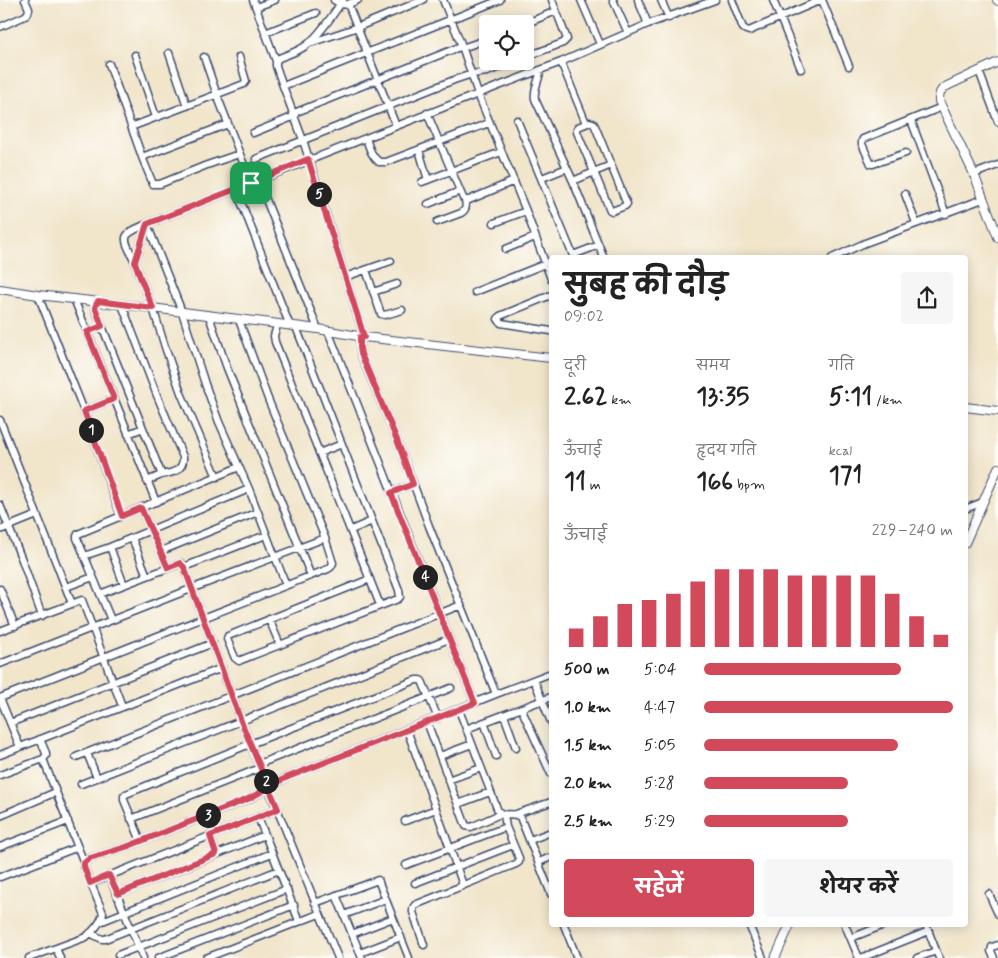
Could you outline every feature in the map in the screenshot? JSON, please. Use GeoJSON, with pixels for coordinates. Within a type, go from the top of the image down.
{"type":"FeatureCollection","features":[{"type":"Feature","properties":{"kind":"street"},"geometry":{"type":"LineString","coordinates":[[0,27],[18,20],[28,13],[25,0]]}},
{"type":"Feature","properties":{"kind":"street"},"geometry":{"type":"LineString","coordinates":[[253,0],[303,140],[358,317],[362,337],[361,354],[397,440],[496,694]]}},
{"type":"Feature","properties":{"kind":"street"},"geometry":{"type":"LineString","coordinates":[[256,7],[275,0]]}},
{"type":"Feature","properties":{"kind":"street"},"geometry":{"type":"LineString","coordinates":[[334,0],[344,3],[358,0]]}},
{"type":"Feature","properties":{"kind":"street"},"geometry":{"type":"LineString","coordinates":[[309,43],[358,27],[423,0]]}},
{"type":"Feature","properties":{"kind":"street"},"geometry":{"type":"LineString","coordinates":[[443,0],[489,123],[549,272]]}},
{"type":"Feature","properties":{"kind":"street"},"geometry":{"type":"LineString","coordinates":[[283,86],[500,0]]}},
{"type":"Feature","properties":{"kind":"street"},"geometry":{"type":"LineString","coordinates":[[534,53],[566,41],[567,36],[552,0]]}},
{"type":"Feature","properties":{"kind":"street"},"geometry":{"type":"LineString","coordinates":[[581,0],[600,44]]}},
{"type":"Feature","properties":{"kind":"street"},"geometry":{"type":"LineString","coordinates":[[613,0],[628,33]]}},
{"type":"Feature","properties":{"kind":"street"},"geometry":{"type":"LineString","coordinates":[[638,0],[648,24]]}},
{"type":"Feature","properties":{"kind":"street"},"geometry":{"type":"LineString","coordinates":[[661,0],[668,18]]}},
{"type":"Feature","properties":{"kind":"street"},"geometry":{"type":"LineString","coordinates":[[217,477],[181,393],[153,308],[126,242],[125,237],[130,231],[308,159],[561,62],[648,24],[715,0]]}},
{"type":"Feature","properties":{"kind":"street"},"geometry":{"type":"LineString","coordinates":[[732,0],[743,28],[749,31],[822,0],[849,66]]}},
{"type":"Feature","properties":{"kind":"street"},"geometry":{"type":"LineString","coordinates":[[773,0],[801,69]]}},
{"type":"Feature","properties":{"kind":"street"},"geometry":{"type":"LineString","coordinates":[[344,3],[358,27],[396,126]]}},
{"type":"Feature","properties":{"kind":"street"},"geometry":{"type":"LineString","coordinates":[[276,61],[309,43],[344,3]]}},
{"type":"Feature","properties":{"kind":"street"},"geometry":{"type":"LineString","coordinates":[[534,20],[556,11]]}},
{"type":"Feature","properties":{"kind":"street"},"geometry":{"type":"LineString","coordinates":[[265,33],[316,13]]}},
{"type":"Feature","properties":{"kind":"street"},"geometry":{"type":"LineString","coordinates":[[253,133],[378,79],[479,42]]}},
{"type":"Feature","properties":{"kind":"street"},"geometry":{"type":"LineString","coordinates":[[169,53],[187,106]]}},
{"type":"Feature","properties":{"kind":"street"},"geometry":{"type":"LineString","coordinates":[[135,56],[156,117]]}},
{"type":"Feature","properties":{"kind":"street"},"geometry":{"type":"LineString","coordinates":[[204,57],[251,183]]}},
{"type":"Feature","properties":{"kind":"street"},"geometry":{"type":"LineString","coordinates":[[131,127],[246,83],[239,57]]}},
{"type":"Feature","properties":{"kind":"street"},"geometry":{"type":"LineString","coordinates":[[561,62],[586,123]]}},
{"type":"Feature","properties":{"kind":"street"},"geometry":{"type":"LineString","coordinates":[[998,62],[946,86],[939,94],[942,107],[996,226],[998,237]]}},
{"type":"Feature","properties":{"kind":"street"},"geometry":{"type":"LineString","coordinates":[[109,64],[153,184],[156,185],[239,154]]}},
{"type":"Feature","properties":{"kind":"street"},"geometry":{"type":"LineString","coordinates":[[256,159],[472,74],[492,70]]}},
{"type":"Feature","properties":{"kind":"street"},"geometry":{"type":"LineString","coordinates":[[540,70],[535,86],[535,99],[573,181],[603,255]]}},
{"type":"Feature","properties":{"kind":"street"},"geometry":{"type":"LineString","coordinates":[[979,71],[998,122]]}},
{"type":"Feature","properties":{"kind":"street"},"geometry":{"type":"LineString","coordinates":[[906,153],[871,164],[862,141],[942,107]]}},
{"type":"Feature","properties":{"kind":"street"},"geometry":{"type":"LineString","coordinates":[[427,113],[463,198],[466,200],[465,210],[437,222]]}},
{"type":"Feature","properties":{"kind":"street"},"geometry":{"type":"LineString","coordinates":[[517,120],[574,255]]}},
{"type":"Feature","properties":{"kind":"street"},"geometry":{"type":"LineString","coordinates":[[911,120],[946,214]]}},
{"type":"Feature","properties":{"kind":"street"},"geometry":{"type":"LineString","coordinates":[[366,138],[371,154],[375,159],[379,162],[386,162],[489,123]]}},
{"type":"Feature","properties":{"kind":"street"},"geometry":{"type":"LineString","coordinates":[[586,123],[593,123],[595,126],[626,202],[625,206],[619,209],[610,210],[576,129],[586,123]]}},
{"type":"Feature","properties":{"kind":"street"},"geometry":{"type":"LineString","coordinates":[[142,157],[228,124]]}},
{"type":"Feature","properties":{"kind":"street"},"geometry":{"type":"LineString","coordinates":[[419,150],[425,181],[501,152]]}},
{"type":"Feature","properties":{"kind":"street"},"geometry":{"type":"LineString","coordinates":[[573,181],[611,165]]}},
{"type":"Feature","properties":{"kind":"street"},"geometry":{"type":"LineString","coordinates":[[974,174],[998,165]]}},
{"type":"Feature","properties":{"kind":"street"},"geometry":{"type":"LineString","coordinates":[[542,178],[567,168]]}},
{"type":"Feature","properties":{"kind":"street"},"geometry":{"type":"LineString","coordinates":[[258,180],[318,329]]}},
{"type":"Feature","properties":{"kind":"street"},"geometry":{"type":"LineString","coordinates":[[466,200],[514,182]]}},
{"type":"Feature","properties":{"kind":"street"},"geometry":{"type":"LineString","coordinates":[[236,189],[342,444],[400,597],[239,661],[235,658],[227,639],[228,636],[370,579]]}},
{"type":"Feature","properties":{"kind":"street"},"geometry":{"type":"LineString","coordinates":[[428,204],[460,191]]}},
{"type":"Feature","properties":{"kind":"street"},"geometry":{"type":"LineString","coordinates":[[905,194],[916,223]]}},
{"type":"Feature","properties":{"kind":"street"},"geometry":{"type":"LineString","coordinates":[[839,255],[916,223],[946,214],[983,199]]}},
{"type":"Feature","properties":{"kind":"street"},"geometry":{"type":"LineString","coordinates":[[494,224],[526,211]]}},
{"type":"Feature","properties":{"kind":"street"},"geometry":{"type":"LineString","coordinates":[[135,262],[147,224]]}},
{"type":"Feature","properties":{"kind":"street"},"geometry":{"type":"LineString","coordinates":[[147,224],[182,312],[204,384],[249,489],[286,585]]}},
{"type":"Feature","properties":{"kind":"street"},"geometry":{"type":"LineString","coordinates":[[506,249],[535,237]]}},
{"type":"Feature","properties":{"kind":"street"},"geometry":{"type":"LineString","coordinates":[[576,255],[598,245]]}},
{"type":"Feature","properties":{"kind":"street"},"geometry":{"type":"LineString","coordinates":[[345,277],[392,262]]}},
{"type":"Feature","properties":{"kind":"street"},"geometry":{"type":"LineString","coordinates":[[475,292],[545,264]]}},
{"type":"Feature","properties":{"kind":"street"},"geometry":{"type":"LineString","coordinates":[[366,270],[381,314],[385,315],[402,310]]}},
{"type":"Feature","properties":{"kind":"street"},"geometry":{"type":"LineString","coordinates":[[373,292],[397,284]]}},
{"type":"Feature","properties":{"kind":"street"},"geometry":{"type":"LineString","coordinates":[[0,290],[318,329],[362,337],[549,358]]}},
{"type":"Feature","properties":{"kind":"street"},"geometry":{"type":"LineString","coordinates":[[38,296],[84,411],[122,516]]}},
{"type":"Feature","properties":{"kind":"street"},"geometry":{"type":"LineString","coordinates":[[549,296],[500,316],[498,320],[501,323],[549,331]]}},
{"type":"Feature","properties":{"kind":"street"},"geometry":{"type":"LineString","coordinates":[[74,299],[156,502]]}},
{"type":"Feature","properties":{"kind":"street"},"geometry":{"type":"LineString","coordinates":[[98,301],[95,307],[161,475]]}},
{"type":"Feature","properties":{"kind":"street"},"geometry":{"type":"LineString","coordinates":[[122,304],[183,457],[183,462],[177,470],[147,482]]}},
{"type":"Feature","properties":{"kind":"street"},"geometry":{"type":"LineString","coordinates":[[209,316],[234,384],[311,576]]}},
{"type":"Feature","properties":{"kind":"street"},"geometry":{"type":"LineString","coordinates":[[20,747],[0,698],[331,567],[333,563],[325,538],[268,399],[239,320]]}},
{"type":"Feature","properties":{"kind":"street"},"geometry":{"type":"LineString","coordinates":[[277,325],[274,336],[275,342],[380,606]]}},
{"type":"Feature","properties":{"kind":"street"},"geometry":{"type":"LineString","coordinates":[[87,332],[102,326]]}},
{"type":"Feature","properties":{"kind":"street"},"geometry":{"type":"LineString","coordinates":[[328,331],[438,614],[475,703]]}},
{"type":"Feature","properties":{"kind":"street"},"geometry":{"type":"LineString","coordinates":[[84,411],[114,399]]}},
{"type":"Feature","properties":{"kind":"street"},"geometry":{"type":"LineString","coordinates":[[968,407],[998,411]]}},
{"type":"Feature","properties":{"kind":"street"},"geometry":{"type":"LineString","coordinates":[[0,420],[71,604]]}},
{"type":"Feature","properties":{"kind":"street"},"geometry":{"type":"LineString","coordinates":[[128,434],[143,428]]}},
{"type":"Feature","properties":{"kind":"street"},"geometry":{"type":"LineString","coordinates":[[319,453],[342,444]]}},
{"type":"Feature","properties":{"kind":"street"},"geometry":{"type":"LineString","coordinates":[[111,620],[77,538],[78,534],[239,468]]}},
{"type":"Feature","properties":{"kind":"street"},"geometry":{"type":"LineString","coordinates":[[968,536],[998,468]]}},
{"type":"Feature","properties":{"kind":"street"},"geometry":{"type":"LineString","coordinates":[[391,493],[413,484]]}},
{"type":"Feature","properties":{"kind":"street"},"geometry":{"type":"LineString","coordinates":[[84,556],[249,489]]}},
{"type":"Feature","properties":{"kind":"street"},"geometry":{"type":"LineString","coordinates":[[968,508],[983,502]]}},
{"type":"Feature","properties":{"kind":"street"},"geometry":{"type":"LineString","coordinates":[[0,505],[42,616]]}},
{"type":"Feature","properties":{"kind":"street"},"geometry":{"type":"LineString","coordinates":[[141,508],[168,568]]}},
{"type":"Feature","properties":{"kind":"street"},"geometry":{"type":"LineString","coordinates":[[161,551],[258,512]]}},
{"type":"Feature","properties":{"kind":"street"},"geometry":{"type":"LineString","coordinates":[[0,530],[37,515]]}},
{"type":"Feature","properties":{"kind":"street"},"geometry":{"type":"LineString","coordinates":[[351,530],[372,521]]}},
{"type":"Feature","properties":{"kind":"street"},"geometry":{"type":"LineString","coordinates":[[184,567],[266,535]]}},
{"type":"Feature","properties":{"kind":"street"},"geometry":{"type":"LineString","coordinates":[[132,538],[147,576]]}},
{"type":"Feature","properties":{"kind":"street"},"geometry":{"type":"LineString","coordinates":[[0,664],[325,538]]}},
{"type":"Feature","properties":{"kind":"street"},"geometry":{"type":"LineString","coordinates":[[110,547],[124,585]]}},
{"type":"Feature","properties":{"kind":"street"},"geometry":{"type":"LineString","coordinates":[[100,594],[180,563],[184,567],[250,744],[338,958]]}},
{"type":"Feature","properties":{"kind":"street"},"geometry":{"type":"LineString","coordinates":[[66,587],[93,577]]}},
{"type":"Feature","properties":{"kind":"street"},"geometry":{"type":"LineString","coordinates":[[0,589],[15,626]]}},
{"type":"Feature","properties":{"kind":"street"},"geometry":{"type":"LineString","coordinates":[[0,631],[82,600],[122,706]]}},
{"type":"Feature","properties":{"kind":"street"},"geometry":{"type":"LineString","coordinates":[[76,758],[461,605]]}},
{"type":"Feature","properties":{"kind":"street"},"geometry":{"type":"LineString","coordinates":[[269,619],[280,645]]}},
{"type":"Feature","properties":{"kind":"street"},"geometry":{"type":"LineString","coordinates":[[81,784],[449,640]]}},
{"type":"Feature","properties":{"kind":"street"},"geometry":{"type":"LineString","coordinates":[[10,723],[213,643]]}},
{"type":"Feature","properties":{"kind":"street"},"geometry":{"type":"LineString","coordinates":[[0,755],[222,668]]}},
{"type":"Feature","properties":{"kind":"street"},"geometry":{"type":"LineString","coordinates":[[84,863],[90,858],[126,847],[248,799],[288,777],[549,674]]}},
{"type":"Feature","properties":{"kind":"street"},"geometry":{"type":"LineString","coordinates":[[141,841],[123,798],[126,794],[416,680],[422,682],[438,718]]}},
{"type":"Feature","properties":{"kind":"street"},"geometry":{"type":"LineString","coordinates":[[534,680],[549,717]]}},
{"type":"Feature","properties":{"kind":"street"},"geometry":{"type":"LineString","coordinates":[[131,819],[451,688]]}},
{"type":"Feature","properties":{"kind":"street"},"geometry":{"type":"LineString","coordinates":[[466,729],[549,699]]}},
{"type":"Feature","properties":{"kind":"street"},"geometry":{"type":"LineString","coordinates":[[521,708],[549,770]]}},
{"type":"Feature","properties":{"kind":"street"},"geometry":{"type":"LineString","coordinates":[[424,945],[413,912],[415,905],[519,862],[459,710]]}},
{"type":"Feature","properties":{"kind":"street"},"geometry":{"type":"LineString","coordinates":[[504,714],[516,748]]}},
{"type":"Feature","properties":{"kind":"street"},"geometry":{"type":"LineString","coordinates":[[427,722],[448,780],[468,827],[502,815],[516,814],[549,803]]}},
{"type":"Feature","properties":{"kind":"street"},"geometry":{"type":"LineString","coordinates":[[484,722],[496,756]]}},
{"type":"Feature","properties":{"kind":"street"},"geometry":{"type":"LineString","coordinates":[[407,730],[463,885]]}},
{"type":"Feature","properties":{"kind":"street"},"geometry":{"type":"LineString","coordinates":[[0,775],[43,759],[46,753],[40,739]]}},
{"type":"Feature","properties":{"kind":"street"},"geometry":{"type":"LineString","coordinates":[[440,756],[472,744]]}},
{"type":"Feature","properties":{"kind":"street"},"geometry":{"type":"LineString","coordinates":[[87,753],[97,778]]}},
{"type":"Feature","properties":{"kind":"street"},"geometry":{"type":"LineString","coordinates":[[29,958],[81,939],[90,933],[100,922],[103,913],[43,759]]}},
{"type":"Feature","properties":{"kind":"street"},"geometry":{"type":"LineString","coordinates":[[448,780],[481,768]]}},
{"type":"Feature","properties":{"kind":"street"},"geometry":{"type":"LineString","coordinates":[[0,816],[56,792]]}},
{"type":"Feature","properties":{"kind":"street"},"geometry":{"type":"LineString","coordinates":[[458,804],[490,792]]}},
{"type":"Feature","properties":{"kind":"street"},"geometry":{"type":"LineString","coordinates":[[90,883],[278,809]]}},
{"type":"Feature","properties":{"kind":"street"},"geometry":{"type":"LineString","coordinates":[[405,821],[436,809]]}},
{"type":"Feature","properties":{"kind":"street"},"geometry":{"type":"LineString","coordinates":[[516,814],[520,817],[549,884]]}},
{"type":"Feature","properties":{"kind":"street"},"geometry":{"type":"LineString","coordinates":[[258,817],[299,921]]}},
{"type":"Feature","properties":{"kind":"street"},"geometry":{"type":"LineString","coordinates":[[0,847],[68,821]]}},
{"type":"Feature","properties":{"kind":"street"},"geometry":{"type":"LineString","coordinates":[[406,865],[506,827]]}},
{"type":"Feature","properties":{"kind":"street"},"geometry":{"type":"LineString","coordinates":[[530,840],[549,833]]}},
{"type":"Feature","properties":{"kind":"street"},"geometry":{"type":"LineString","coordinates":[[118,894],[265,835]]}},
{"type":"Feature","properties":{"kind":"street"},"geometry":{"type":"LineString","coordinates":[[210,836],[216,854]]}},
{"type":"Feature","properties":{"kind":"street"},"geometry":{"type":"LineString","coordinates":[[415,883],[513,844]]}},
{"type":"Feature","properties":{"kind":"street"},"geometry":{"type":"LineString","coordinates":[[0,877],[78,847]]}},
{"type":"Feature","properties":{"kind":"street"},"geometry":{"type":"LineString","coordinates":[[100,922],[272,853]]}},
{"type":"Feature","properties":{"kind":"street"},"geometry":{"type":"LineString","coordinates":[[539,862],[549,859]]}},
{"type":"Feature","properties":{"kind":"street"},"geometry":{"type":"LineString","coordinates":[[90,933],[102,939],[132,929],[279,870]]}},
{"type":"Feature","properties":{"kind":"street"},"geometry":{"type":"LineString","coordinates":[[109,875],[143,958]]}},
{"type":"Feature","properties":{"kind":"street"},"geometry":{"type":"LineString","coordinates":[[315,903],[378,880],[394,918],[407,957]]}},
{"type":"Feature","properties":{"kind":"street"},"geometry":{"type":"LineString","coordinates":[[118,955],[287,889]]}},
{"type":"Feature","properties":{"kind":"street"},"geometry":{"type":"LineString","coordinates":[[989,894],[998,914]]}},
{"type":"Feature","properties":{"kind":"street"},"geometry":{"type":"LineString","coordinates":[[336,895],[361,955],[401,937]]}},
{"type":"Feature","properties":{"kind":"street"},"geometry":{"type":"LineString","coordinates":[[344,914],[386,898]]}},
{"type":"Feature","properties":{"kind":"street"},"geometry":{"type":"LineString","coordinates":[[158,958],[294,905]]}},
{"type":"Feature","properties":{"kind":"street"},"geometry":{"type":"LineString","coordinates":[[206,958],[319,914]]}},
{"type":"Feature","properties":{"kind":"street"},"geometry":{"type":"LineString","coordinates":[[352,934],[394,918]]}},
{"type":"Feature","properties":{"kind":"street"},"geometry":{"type":"LineString","coordinates":[[565,927],[576,958]]}},
{"type":"Feature","properties":{"kind":"street"},"geometry":{"type":"LineString","coordinates":[[750,927],[763,958]]}},
{"type":"Feature","properties":{"kind":"street"},"geometry":{"type":"LineString","coordinates":[[775,958],[789,927]]}},
{"type":"Feature","properties":{"kind":"street"},"geometry":{"type":"LineString","coordinates":[[846,927],[860,958],[927,928],[939,958]]}},
{"type":"Feature","properties":{"kind":"street"},"geometry":{"type":"LineString","coordinates":[[851,938],[879,927]]}},
{"type":"Feature","properties":{"kind":"street"},"geometry":{"type":"LineString","coordinates":[[994,958],[991,951],[992,948],[998,945]]}},
{"type":"Feature","properties":{"kind":"street"},"geometry":{"type":"LineString","coordinates":[[56,948],[60,958]]}},
{"type":"Feature","properties":{"kind":"street"},"geometry":{"type":"LineString","coordinates":[[917,958],[936,951]]}},
{"type":"Feature","properties":{"kind":"route"},"geometry":{"type":"LineString","coordinates":[[251,183],[168,214],[147,224],[135,262],[153,308],[98,301],[95,307],[102,326],[87,332],[114,399],[84,411],[122,516],[141,508],[168,568],[180,563],[184,567],[241,721],[250,744],[269,787],[278,809],[210,836],[216,854],[118,894],[109,875],[90,883],[84,867],[86,860],[126,847],[248,799],[260,793],[269,787],[277,782],[288,777],[475,703],[391,493],[413,484],[361,354],[360,337],[364,337],[308,159],[251,183]]}}]}
